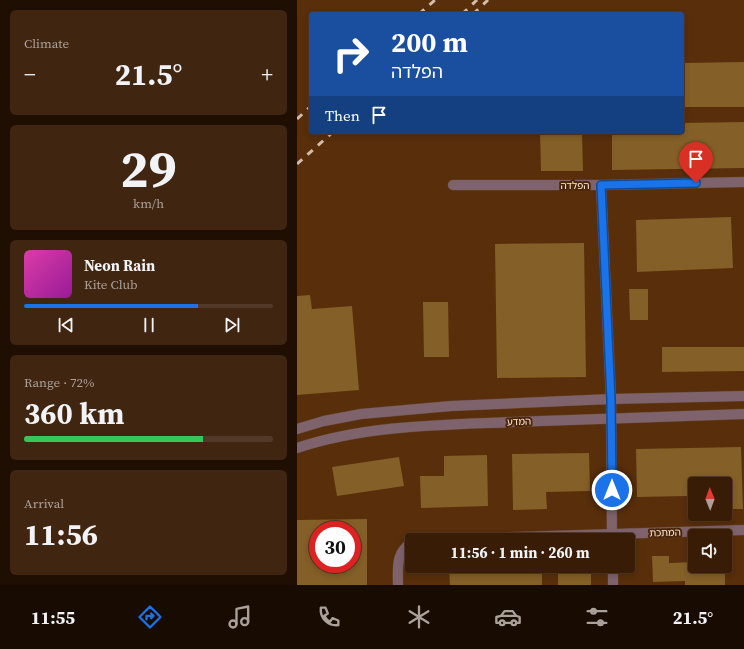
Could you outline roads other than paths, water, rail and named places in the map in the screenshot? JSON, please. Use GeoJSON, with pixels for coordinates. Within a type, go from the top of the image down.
{"type":"FeatureCollection","features":[{"type":"Feature","properties":{"kind":"street","name":"הפלדה"},"geometry":{"type":"LineString","coordinates":[[453,185],[601,185],[744,182]]}},
{"type":"Feature","properties":{"kind":"street"},"geometry":{"type":"LineString","coordinates":[[601,185],[612,418],[612,533]]}},
{"type":"Feature","properties":{"kind":"street","name":"המדע"},"geometry":{"type":"LineString","coordinates":[[297,429],[324,421],[361,414],[403,409],[458,405],[611,399],[744,396]]}},
{"type":"Feature","properties":{"kind":"street","name":"המדע"},"geometry":{"type":"LineString","coordinates":[[297,448],[336,437],[380,430],[473,423],[744,414]]}},
{"type":"Feature","properties":{"kind":"street","name":"המתכת"},"geometry":{"type":"LineString","coordinates":[[635,536],[744,530]]}},
{"type":"Feature","properties":{"kind":"street"},"geometry":{"type":"LineString","coordinates":[[398,585],[398,558],[405,549]]}},
{"type":"Feature","properties":{"kind":"street"},"geometry":{"type":"LineString","coordinates":[[613,573],[613,585]]}},
{"type":"Feature","properties":{"kind":"railway"},"geometry":{"type":"LineString","coordinates":[[421,12],[435,0]]}},
{"type":"Feature","properties":{"kind":"railway"},"geometry":{"type":"LineString","coordinates":[[464,12],[477,0]]}},
{"type":"Feature","properties":{"kind":"railway"},"geometry":{"type":"LineString","coordinates":[[475,12],[488,0]]}},
{"type":"Feature","properties":{"kind":"railway"},"geometry":{"type":"LineString","coordinates":[[297,119],[309,108]]}},
{"type":"Feature","properties":{"kind":"railway"},"geometry":{"type":"LineString","coordinates":[[297,164],[331,134]]}}]}
